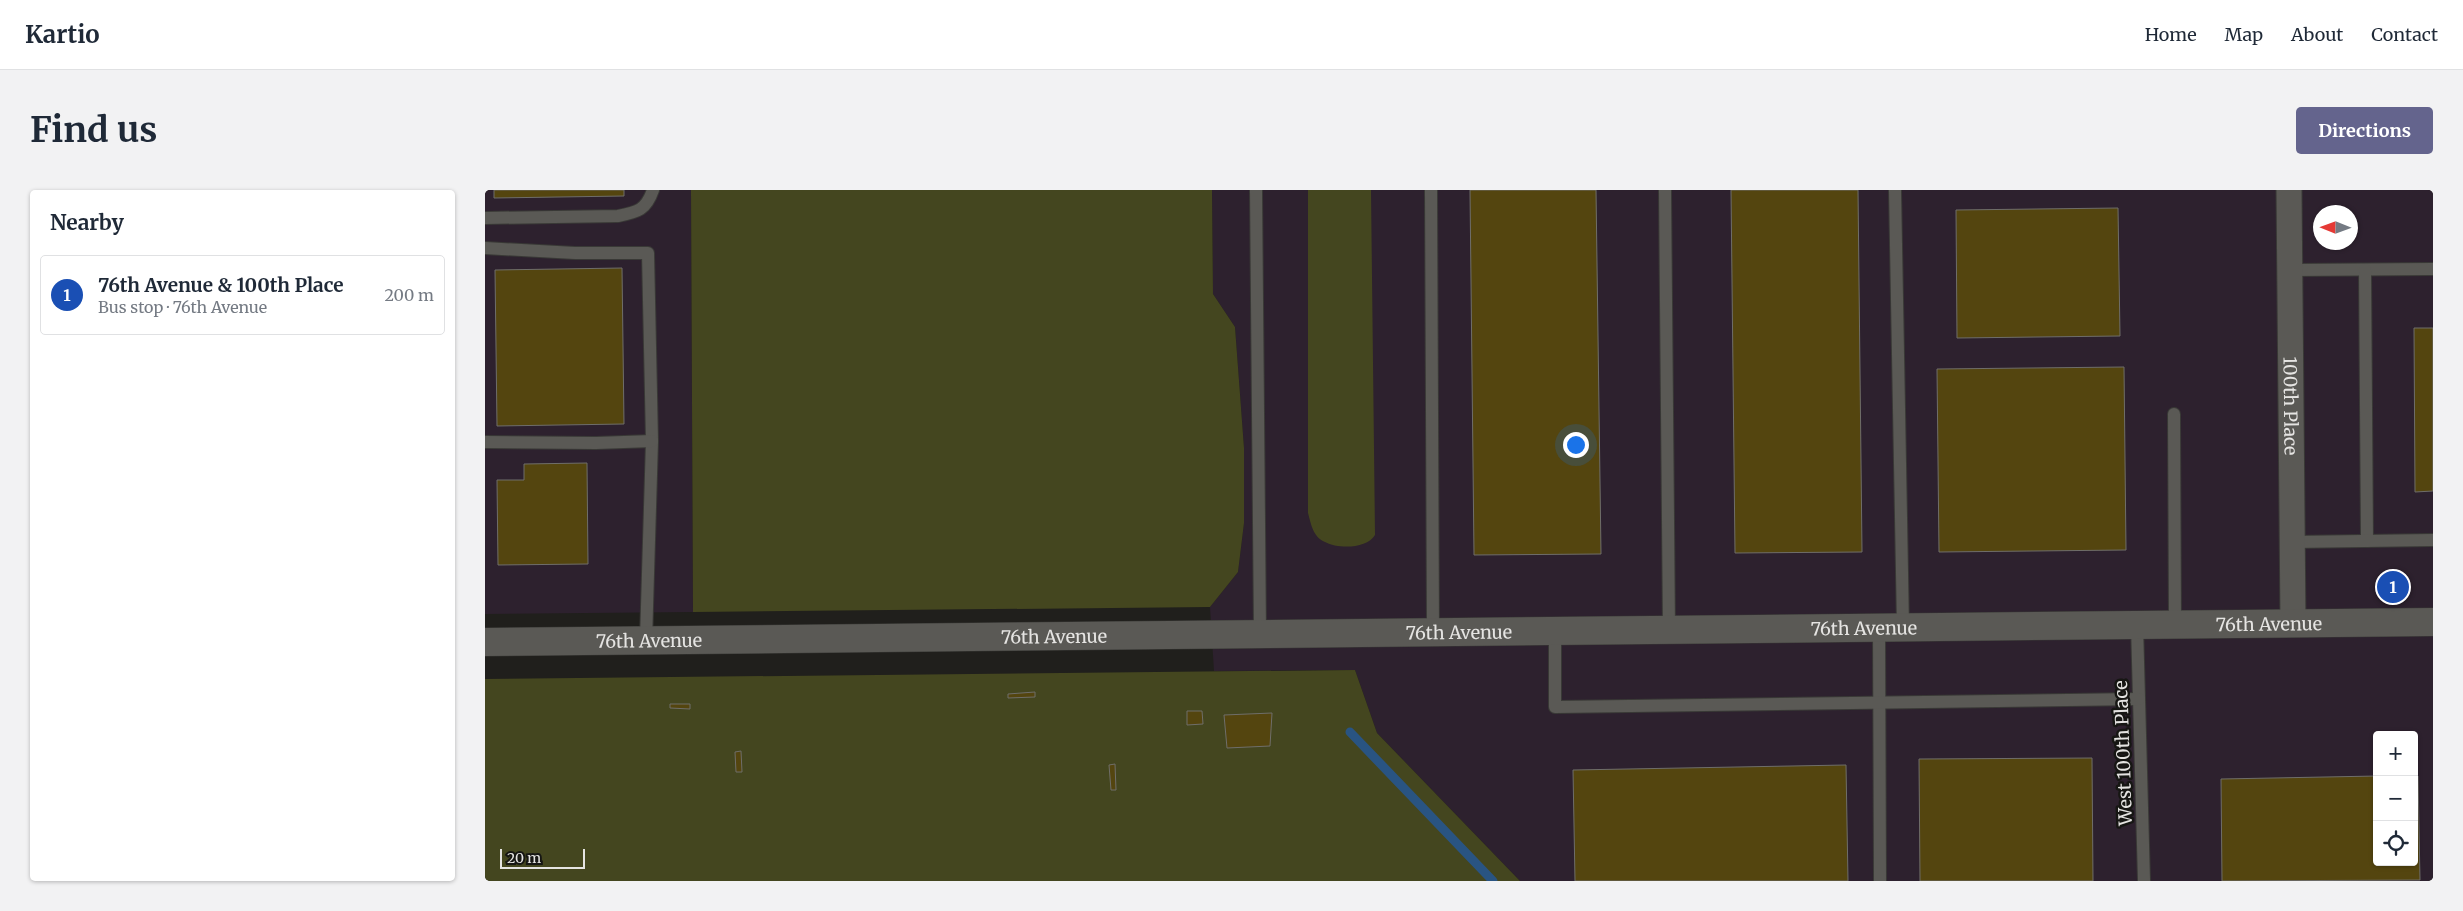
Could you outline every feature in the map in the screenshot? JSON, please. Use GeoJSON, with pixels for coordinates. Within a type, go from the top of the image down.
{"type":"FeatureCollection","features":[{"type":"Feature","properties":{"kind":"street","name":"100th Place"},"geometry":{"type":"LineString","coordinates":[[2289,190],[2293,623]]}},
{"type":"Feature","properties":{"kind":"street","name":"76th Avenue"},"geometry":{"type":"LineString","coordinates":[[485,642],[2433,622]]}},
{"type":"Feature","properties":{"kind":"lane"},"geometry":{"type":"LineString","coordinates":[[485,218],[618,216],[634,213],[648,204],[653,190]]}},
{"type":"Feature","properties":{"kind":"lane"},"geometry":{"type":"LineString","coordinates":[[1256,190],[1260,634]]}},
{"type":"Feature","properties":{"kind":"lane"},"geometry":{"type":"LineString","coordinates":[[1431,190],[1433,632]]}},
{"type":"Feature","properties":{"kind":"lane"},"geometry":{"type":"LineString","coordinates":[[1665,190],[1669,630]]}},
{"type":"Feature","properties":{"kind":"lane"},"geometry":{"type":"LineString","coordinates":[[1880,881],[1879,703],[1891,627],[1895,190]]}},
{"type":"Feature","properties":{"kind":"lane"},"geometry":{"type":"LineString","coordinates":[[485,248],[575,253],[648,253],[652,441],[646,640]]}},
{"type":"Feature","properties":{"kind":"lane"},"geometry":{"type":"LineString","coordinates":[[2290,270],[2433,269]]}},
{"type":"Feature","properties":{"kind":"lane"},"geometry":{"type":"LineString","coordinates":[[2365,270],[2367,542]]}},
{"type":"Feature","properties":{"kind":"lane"},"geometry":{"type":"LineString","coordinates":[[2174,414],[2175,624]]}},
{"type":"Feature","properties":{"kind":"lane"},"geometry":{"type":"LineString","coordinates":[[485,442],[596,443],[652,441]]}},
{"type":"Feature","properties":{"kind":"lane"},"geometry":{"type":"LineString","coordinates":[[2292,542],[2433,540]]}},
{"type":"Feature","properties":{"kind":"lane","name":"West 100th Place"},"geometry":{"type":"LineString","coordinates":[[2137,625],[2144,881]]}},
{"type":"Feature","properties":{"kind":"lane"},"geometry":{"type":"LineString","coordinates":[[1555,631],[1555,707],[2139,699]]}},
{"type":"Feature","properties":{"kind":"shaded area"},"geometry":{"type":"Polygon","coordinates":[[[485,190],[691,190],[693,612],[485,614],[485,190]]]}},
{"type":"Feature","properties":{"kind":"shaded area"},"geometry":{"type":"Polygon","coordinates":[[[1212,190],[2433,190],[2433,881],[1520,881],[1377,733],[1355,670],[1214,671],[1210,607],[1238,572],[1244,523],[1244,448],[1235,327],[1213,294],[1212,190]]]}},
{"type":"Feature","properties":{"kind":"green space"},"geometry":{"type":"Polygon","coordinates":[[[691,190],[1212,190],[1213,294],[1235,327],[1244,448],[1244,523],[1238,572],[1210,607],[693,612],[691,190]]]}},
{"type":"Feature","properties":{"kind":"green space"},"geometry":{"type":"Polygon","coordinates":[[[1308,190],[1371,190],[1375,535],[1366,543],[1344,547],[1321,540],[1313,530],[1308,513],[1308,190]]]}},
{"type":"Feature","properties":{"kind":"green space"},"geometry":{"type":"Polygon","coordinates":[[[1355,670],[1377,733],[1520,881],[485,881],[485,679],[1355,670]]]}},
{"type":"Feature","properties":{"kind":"building"},"geometry":{"type":"Polygon","coordinates":[[[494,190],[624,190],[624,196],[494,198],[494,190]]]}},
{"type":"Feature","properties":{"kind":"building"},"geometry":{"type":"Polygon","coordinates":[[[1470,190],[1596,190],[1601,554],[1474,555],[1470,190]]]}},
{"type":"Feature","properties":{"kind":"building"},"geometry":{"type":"Polygon","coordinates":[[[1731,190],[1858,190],[1862,552],[1735,553],[1731,190]]]}},
{"type":"Feature","properties":{"kind":"building"},"geometry":{"type":"Polygon","coordinates":[[[2118,208],[2120,336],[1957,338],[1956,210],[2118,208]]]}},
{"type":"Feature","properties":{"kind":"building"},"geometry":{"type":"Polygon","coordinates":[[[622,268],[624,424],[497,426],[495,270],[622,268]]]}},
{"type":"Feature","properties":{"kind":"building"},"geometry":{"type":"Polygon","coordinates":[[[2414,328],[2433,328],[2433,491],[2415,492],[2414,328]]]}},
{"type":"Feature","properties":{"kind":"building"},"geometry":{"type":"Polygon","coordinates":[[[2124,367],[2126,550],[1939,552],[1937,369],[2124,367]]]}},
{"type":"Feature","properties":{"kind":"building"},"geometry":{"type":"Polygon","coordinates":[[[587,463],[588,564],[498,565],[497,480],[524,480],[524,464],[587,463]]]}},
{"type":"Feature","properties":{"kind":"building"},"geometry":{"type":"Polygon","coordinates":[[[1035,692],[1035,697],[1008,698],[1008,694],[1035,692]]]}},
{"type":"Feature","properties":{"kind":"building"},"geometry":{"type":"Polygon","coordinates":[[[670,704],[690,704],[690,709],[670,708],[670,704]]]}},
{"type":"Feature","properties":{"kind":"building"},"geometry":{"type":"Polygon","coordinates":[[[1187,711],[1202,711],[1203,724],[1187,725],[1187,711]]]}},
{"type":"Feature","properties":{"kind":"building"},"geometry":{"type":"Polygon","coordinates":[[[1272,713],[1270,746],[1227,748],[1224,715],[1272,713]]]}},
{"type":"Feature","properties":{"kind":"building"},"geometry":{"type":"Polygon","coordinates":[[[741,751],[742,772],[736,772],[735,752],[741,751]]]}},
{"type":"Feature","properties":{"kind":"building"},"geometry":{"type":"Polygon","coordinates":[[[2092,758],[2093,881],[1920,881],[1919,759],[2092,758]]]}},
{"type":"Feature","properties":{"kind":"building"},"geometry":{"type":"Polygon","coordinates":[[[1115,764],[1116,790],[1111,790],[1109,765],[1115,764]]]}},
{"type":"Feature","properties":{"kind":"building"},"geometry":{"type":"Polygon","coordinates":[[[1846,765],[1848,881],[1575,881],[1573,770],[1846,765]]]}},
{"type":"Feature","properties":{"kind":"building"},"geometry":{"type":"Polygon","coordinates":[[[2373,776],[2373,866],[2418,866],[2418,776],[2420,880],[2222,881],[2221,779],[2373,776]]]}},
{"type":"Feature","properties":{"kind":"waterway"},"geometry":{"type":"LineString","coordinates":[[1350,732],[1493,881]]}},
{"type":"Feature","properties":{"kind":"place","name":"76th Avenue & 100th Place"},"geometry":{"type":"Point","coordinates":[2393,587]}}]}
